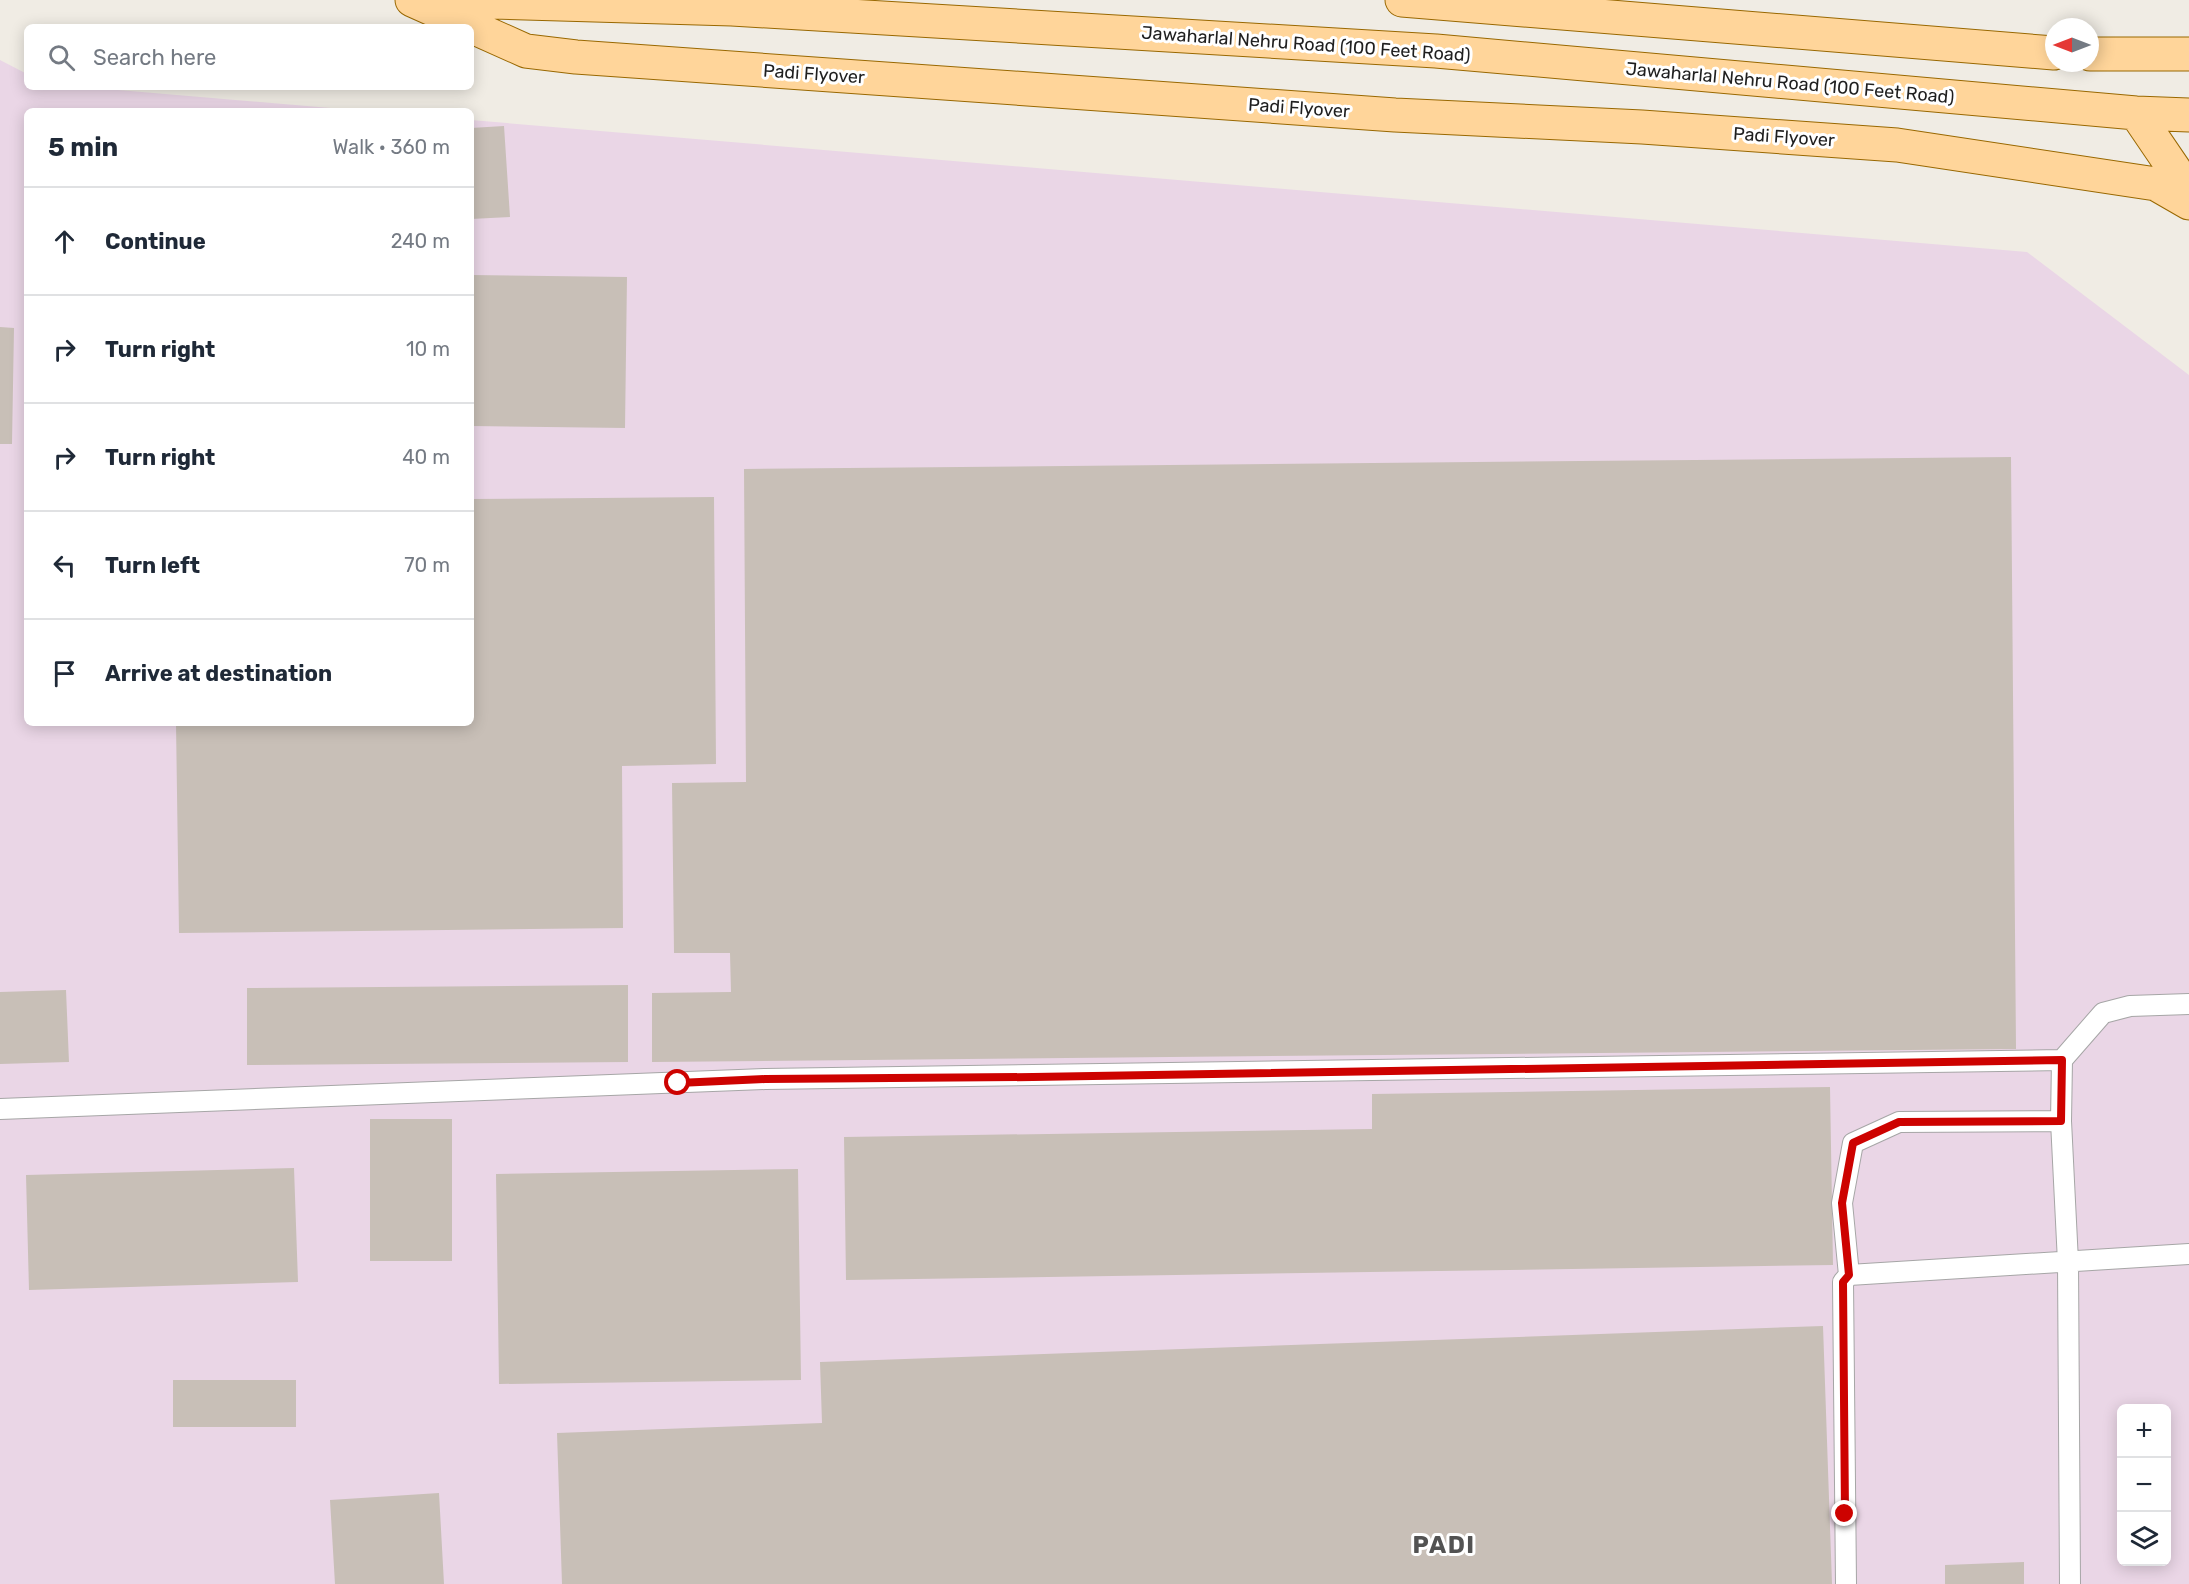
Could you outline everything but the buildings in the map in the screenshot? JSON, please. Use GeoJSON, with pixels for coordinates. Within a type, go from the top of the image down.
{"type":"FeatureCollection","features":[{"type":"Feature","properties":{"kind":"main road","name":"Padi Flyover"},"geometry":{"type":"LineString","coordinates":[[412,0],[466,24]]}},
{"type":"Feature","properties":{"kind":"main road","name":"Jawaharlal Nehru Road (100 Feet Road)"},"geometry":{"type":"LineString","coordinates":[[421,0],[732,9],[1436,51],[2136,113],[2189,115]]}},
{"type":"Feature","properties":{"kind":"main road"},"geometry":{"type":"LineString","coordinates":[[1402,0],[2045,52]]}},
{"type":"Feature","properties":{"kind":"main road","name":"Padi Flyover"},"geometry":{"type":"LineString","coordinates":[[474,28],[526,51],[576,57],[1395,115],[1897,145],[2156,184],[2189,203]]}},
{"type":"Feature","properties":{"kind":"main road"},"geometry":{"type":"LineString","coordinates":[[2099,54],[2189,54]]}},
{"type":"Feature","properties":{"kind":"main road"},"geometry":{"type":"LineString","coordinates":[[2136,113],[2189,191]]}},
{"type":"Feature","properties":{"kind":"lane"},"geometry":{"type":"LineString","coordinates":[[2070,1584],[2068,1262],[2061,1121],[2062,1060],[2103,1012],[2130,1006],[2189,1004]]}},
{"type":"Feature","properties":{"kind":"lane"},"geometry":{"type":"LineString","coordinates":[[0,1109],[765,1079],[1045,1077],[2062,1060]]}},
{"type":"Feature","properties":{"kind":"lane"},"geometry":{"type":"LineString","coordinates":[[1849,1275],[1842,1203],[1853,1143],[1899,1122],[2061,1121]]}},
{"type":"Feature","properties":{"kind":"lane"},"geometry":{"type":"LineString","coordinates":[[1846,1584],[1843,1282],[1849,1275],[2189,1254]]}},
{"type":"Feature","properties":{"kind":"shaded area"},"geometry":{"type":"Polygon","coordinates":[[[0,60],[24,72],[24,90],[118,90],[331,108],[24,108],[24,726],[474,726],[474,120],[2027,252],[2189,375],[2189,1584],[0,1584],[0,60]]]}},
{"type":"Feature","properties":{"kind":"district","name":"PADI"},"geometry":{"type":"Point","coordinates":[1444,1545]}},
{"type":"Feature","properties":{"kind":"route"},"geometry":{"type":"LineString","coordinates":[[678,1083],[765,1079],[1033,1077],[2062,1060],[2061,1121],[1899,1122],[1853,1143],[1842,1203],[1849,1275],[1843,1282],[1845,1514]]}}]}
